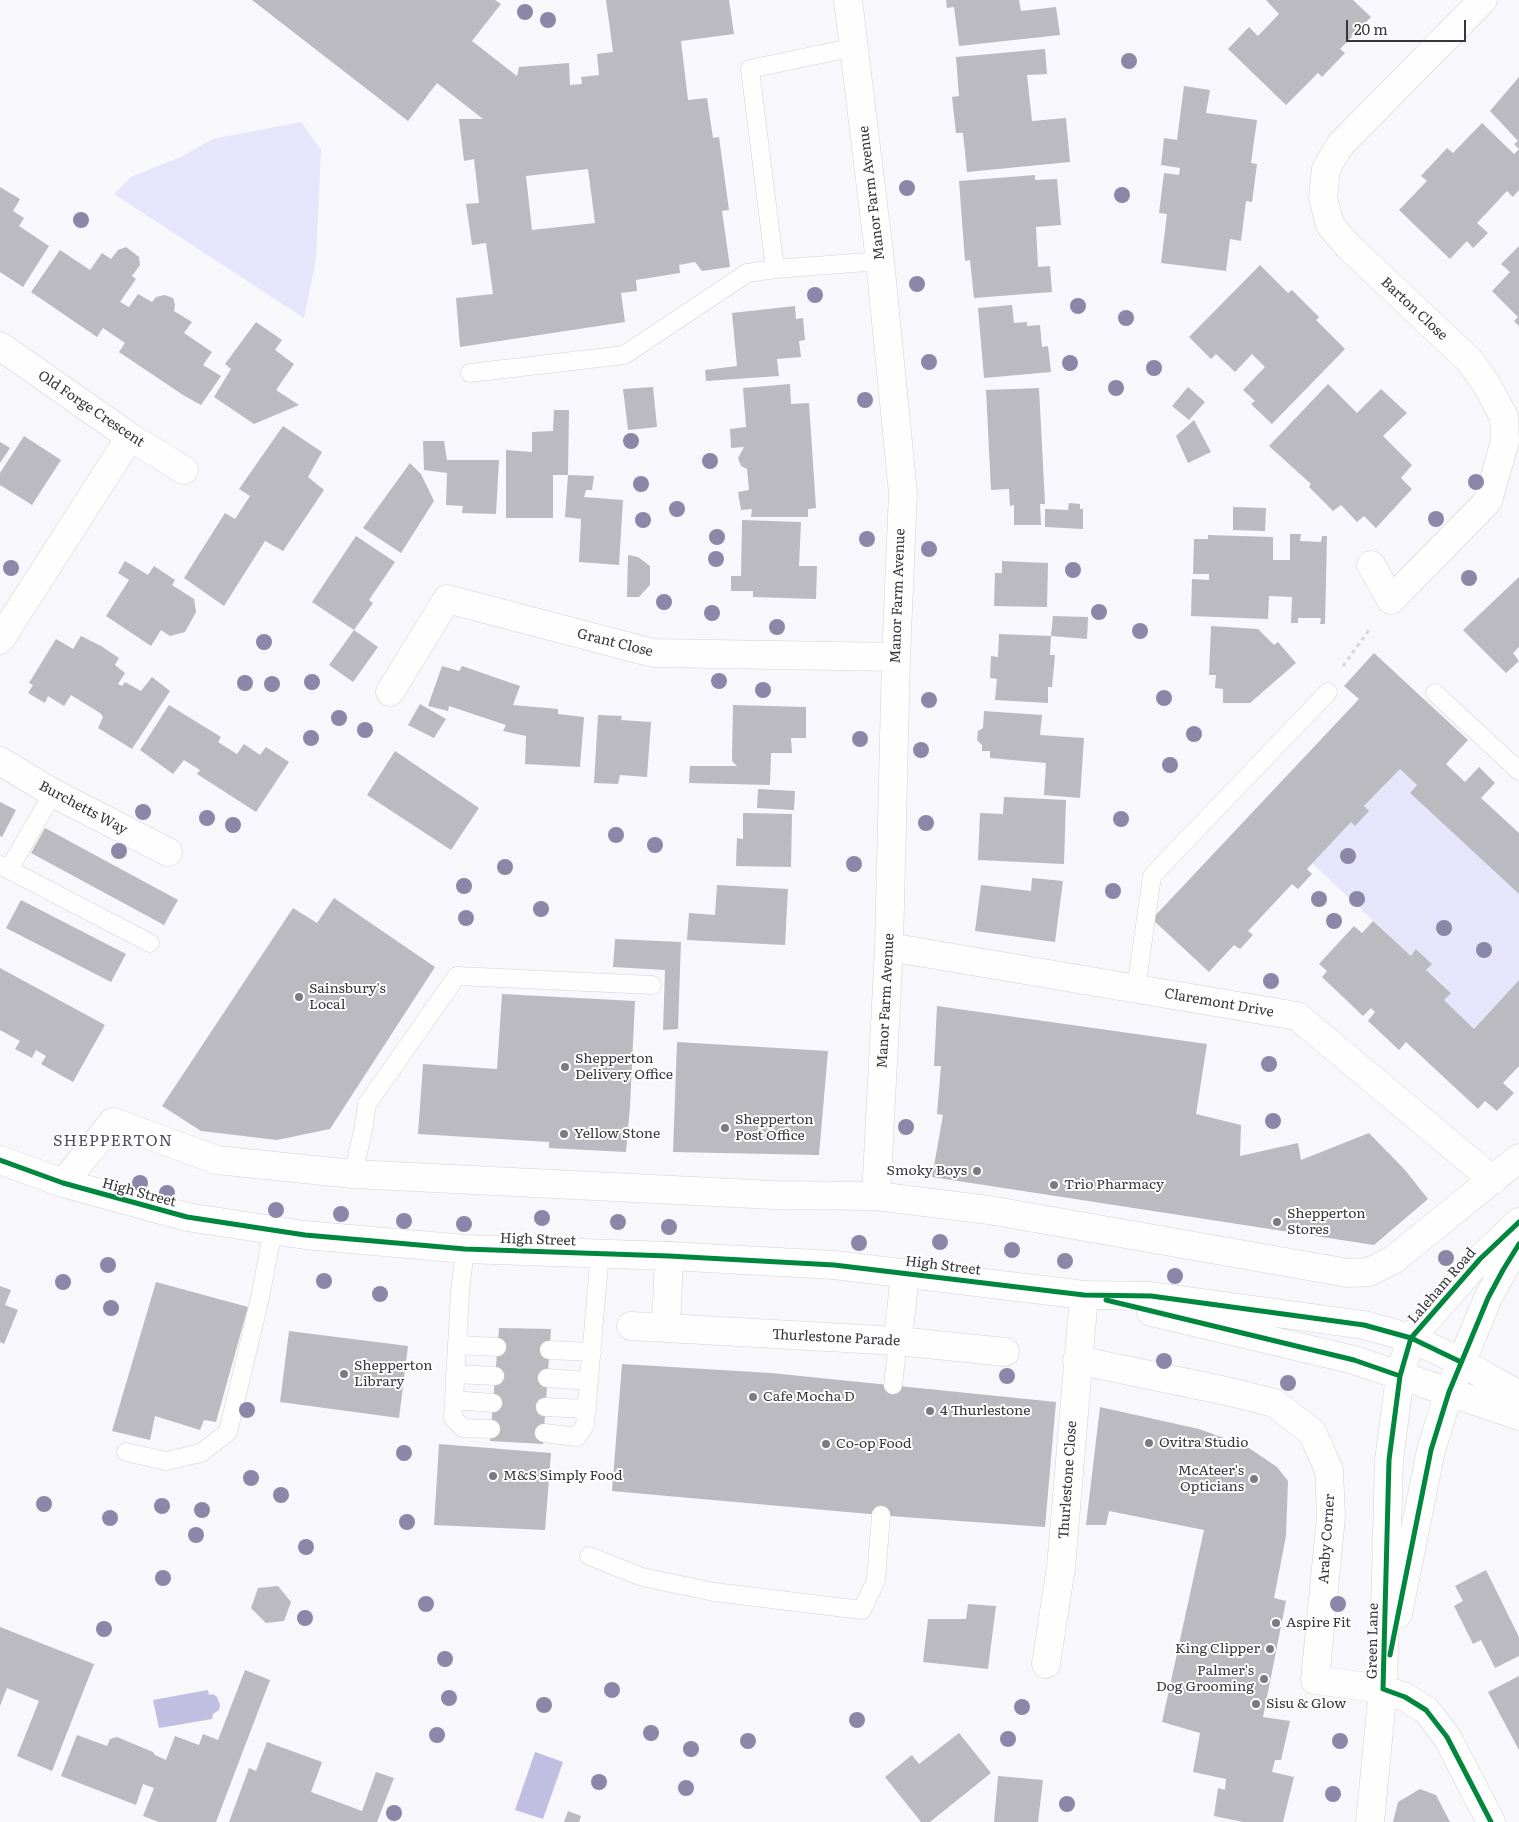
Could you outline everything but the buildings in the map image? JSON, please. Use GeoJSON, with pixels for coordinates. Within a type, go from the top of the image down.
{"type":"FeatureCollection","features":[{"type":"Feature","properties":{"kind":"street","name":"Manor Farm Avenue"},"geometry":{"type":"LineString","coordinates":[[848,0],[880,261],[902,493],[889,948],[876,1196]]}},
{"type":"Feature","properties":{"kind":"street","name":"Barton Close"},"geometry":{"type":"LineString","coordinates":[[1391,600],[1488,501],[1505,441],[1504,417],[1487,385],[1469,360],[1348,246],[1330,225],[1323,198],[1326,169],[1340,145],[1483,0]]}},
{"type":"Feature","properties":{"kind":"street","name":"Old Forge Crescent"},"geometry":{"type":"LineString","coordinates":[[0,346],[130,437],[184,470]]}},
{"type":"Feature","properties":{"kind":"street"},"geometry":{"type":"LineString","coordinates":[[0,640],[130,437]]}},
{"type":"Feature","properties":{"kind":"street"},"geometry":{"type":"LineString","coordinates":[[1371,565],[1391,600]]}},
{"type":"Feature","properties":{"kind":"street","name":"Grant Close"},"geometry":{"type":"LineString","coordinates":[[390,692],[447,599],[653,654],[896,657]]}},
{"type":"Feature","properties":{"kind":"street","name":"Burchetts Way"},"geometry":{"type":"LineString","coordinates":[[0,761],[52,794],[168,852]]}},
{"type":"Feature","properties":{"kind":"street","name":"Claremont Drive"},"geometry":{"type":"LineString","coordinates":[[889,948],[1297,1016],[1492,1180]]}},
{"type":"Feature","properties":{"kind":"street"},"geometry":{"type":"LineString","coordinates":[[63,1183],[113,1122],[217,1160],[353,1174],[774,1195],[876,1196],[990,1210],[1348,1274],[1370,1272],[1393,1260],[1519,1158]]}},
{"type":"Feature","properties":{"kind":"street","name":"High Street"},"geometry":{"type":"LineString","coordinates":[[0,1160],[63,1183],[187,1217],[273,1230],[417,1246],[465,1249],[600,1253],[834,1265],[1084,1295],[1151,1296],[1364,1325],[1411,1338],[1460,1362],[1519,1396]]}},
{"type":"Feature","properties":{"kind":"street","name":"Laleham Road"},"geometry":{"type":"LineString","coordinates":[[1400,1376],[1411,1338],[1480,1259],[1519,1222]]}},
{"type":"Feature","properties":{"kind":"street"},"geometry":{"type":"LineString","coordinates":[[1460,1362],[1492,1291],[1519,1244]]}},
{"type":"Feature","properties":{"kind":"street"},"geometry":{"type":"LineString","coordinates":[[666,1328],[669,1256]]}},
{"type":"Feature","properties":{"kind":"street"},"geometry":{"type":"LineString","coordinates":[[898,1341],[905,1273]]}},
{"type":"Feature","properties":{"kind":"street","name":"High Street"},"geometry":{"type":"LineString","coordinates":[[1084,1295],[1354,1360],[1519,1416]]}},
{"type":"Feature","properties":{"kind":"street","name":"Thurlestone Close"},"geometry":{"type":"LineString","coordinates":[[1046,1664],[1061,1566],[1084,1295]]}},
{"type":"Feature","properties":{"kind":"street","name":"Thurlestone Parade"},"geometry":{"type":"LineString","coordinates":[[631,1326],[898,1341],[1005,1352]]}},
{"type":"Feature","properties":{"kind":"street","name":"Araby Corner"},"geometry":{"type":"LineString","coordinates":[[1077,1360],[1231,1392],[1274,1403],[1312,1432],[1330,1470],[1331,1517],[1315,1680],[1384,1689]]}},
{"type":"Feature","properties":{"kind":"street","name":"Green Lane"},"geometry":{"type":"LineString","coordinates":[[1384,1689],[1431,1450],[1460,1362]]}},
{"type":"Feature","properties":{"kind":"street","name":"Green Lane"},"geometry":{"type":"LineString","coordinates":[[1370,1822],[1384,1689],[1389,1460],[1400,1376]]}},
{"type":"Feature","properties":{"kind":"street"},"geometry":{"type":"LineString","coordinates":[[1384,1689],[1405,1697],[1426,1710],[1447,1736],[1491,1822]]}},
{"type":"Feature","properties":{"kind":"lane"},"geometry":{"type":"LineString","coordinates":[[775,269],[750,69],[854,47]]}},
{"type":"Feature","properties":{"kind":"lane"},"geometry":{"type":"LineString","coordinates":[[470,373],[624,355],[747,273],[880,261]]}},
{"type":"Feature","properties":{"kind":"lane"},"geometry":{"type":"LineString","coordinates":[[1136,989],[1152,876],[1328,692]]}},
{"type":"Feature","properties":{"kind":"lane"},"geometry":{"type":"LineString","coordinates":[[1435,693],[1519,771]]}},
{"type":"Feature","properties":{"kind":"lane"},"geometry":{"type":"LineString","coordinates":[[52,794],[5,867],[150,943]]}},
{"type":"Feature","properties":{"kind":"lane"},"geometry":{"type":"LineString","coordinates":[[353,1174],[367,1104],[457,976],[652,985]]}},
{"type":"Feature","properties":{"kind":"lane"},"geometry":{"type":"LineString","coordinates":[[126,1452],[166,1460],[201,1453],[228,1432],[260,1298],[273,1230]]}},
{"type":"Feature","properties":{"kind":"lane"},"geometry":{"type":"LineString","coordinates":[[465,1249],[460,1292],[453,1418],[463,1428],[491,1430]]}},
{"type":"Feature","properties":{"kind":"lane"},"geometry":{"type":"LineString","coordinates":[[544,1434],[577,1437],[585,1425],[600,1253]]}},
{"type":"Feature","properties":{"kind":"lane"},"geometry":{"type":"LineString","coordinates":[[893,1385],[898,1341]]}},
{"type":"Feature","properties":{"kind":"lane"},"geometry":{"type":"LineString","coordinates":[[457,1345],[497,1347]]}},
{"type":"Feature","properties":{"kind":"lane"},"geometry":{"type":"LineString","coordinates":[[549,1350],[592,1352]]}},
{"type":"Feature","properties":{"kind":"lane"},"geometry":{"type":"LineString","coordinates":[[456,1374],[495,1376]]}},
{"type":"Feature","properties":{"kind":"lane"},"geometry":{"type":"LineString","coordinates":[[547,1378],[590,1381]]}},
{"type":"Feature","properties":{"kind":"lane"},"geometry":{"type":"LineString","coordinates":[[454,1400],[493,1403]]}},
{"type":"Feature","properties":{"kind":"lane"},"geometry":{"type":"LineString","coordinates":[[545,1407],[587,1410]]}},
{"type":"Feature","properties":{"kind":"lane"},"geometry":{"type":"LineString","coordinates":[[589,1556],[642,1577],[714,1592],[862,1610],[876,1580],[881,1515]]}},
{"type":"Feature","properties":{"kind":"path"},"geometry":{"type":"LineString","coordinates":[[1328,692],[1342,668],[1391,600]]}},
{"type":"Feature","properties":{"kind":"shaded area"},"geometry":{"type":"Polygon","coordinates":[[[301,122],[321,150],[316,259],[304,318],[114,194],[131,177],[183,156],[213,139],[301,122]]]}},
{"type":"Feature","properties":{"kind":"shaded area"},"geometry":{"type":"Polygon","coordinates":[[[1400,769],[1417,785],[1410,793],[1519,894],[1519,980],[1474,1029],[1444,1000],[1451,992],[1426,970],[1431,963],[1417,949],[1411,956],[1312,863],[1351,822],[1355,826],[1364,806],[1400,769]]]}},
{"type":"Feature","properties":{"kind":"shaded area"},"geometry":{"type":"Polygon","coordinates":[[[208,1690],[209,1695],[213,1694],[217,1697],[220,1705],[219,1710],[213,1714],[212,1719],[159,1728],[153,1700],[208,1690]]]}},
{"type":"Feature","properties":{"kind":"shaded area"},"geometry":{"type":"Polygon","coordinates":[[[535,1752],[563,1762],[543,1819],[515,1810],[535,1752]]]}},
{"type":"Feature","properties":{"kind":"cycle path"},"geometry":{"type":"LineString","coordinates":[[0,1160],[63,1183],[187,1217],[305,1235],[465,1249],[669,1256],[834,1265],[1084,1295],[1151,1296],[1364,1325],[1411,1338],[1461,1362]]}},
{"type":"Feature","properties":{"kind":"cycle path"},"geometry":{"type":"LineString","coordinates":[[1383,1689],[1389,1460],[1400,1376],[1411,1338],[1480,1259],[1519,1222]]}},
{"type":"Feature","properties":{"kind":"cycle path"},"geometry":{"type":"LineString","coordinates":[[1390,1655],[1431,1450],[1449,1392],[1488,1298],[1519,1244]]}},
{"type":"Feature","properties":{"kind":"cycle path"},"geometry":{"type":"LineString","coordinates":[[1106,1300],[1354,1360],[1400,1376]]}},
{"type":"Feature","properties":{"kind":"cycle path"},"geometry":{"type":"LineString","coordinates":[[1383,1689],[1405,1697],[1426,1710],[1447,1737],[1491,1822]]}},
{"type":"Feature","properties":{"kind":"place","name":"Sainsbury's Local"},"geometry":{"type":"Point","coordinates":[299,997]}},
{"type":"Feature","properties":{"kind":"place","name":"Shepperton Delivery Office"},"geometry":{"type":"Point","coordinates":[565,1067]}},
{"type":"Feature","properties":{"kind":"place","name":"Shepperton Post Office"},"geometry":{"type":"Point","coordinates":[725,1128]}},
{"type":"Feature","properties":{"kind":"place","name":"Yellow Stone"},"geometry":{"type":"Point","coordinates":[564,1134]}},
{"type":"Feature","properties":{"kind":"place","name":"Smoky Boys"},"geometry":{"type":"Point","coordinates":[977,1171]}},
{"type":"Feature","properties":{"kind":"place","name":"Trio Pharmacy"},"geometry":{"type":"Point","coordinates":[1054,1185]}},
{"type":"Feature","properties":{"kind":"place","name":"Shepperton Stores"},"geometry":{"type":"Point","coordinates":[1277,1222]}},
{"type":"Feature","properties":{"kind":"place","name":"Shepperton Library"},"geometry":{"type":"Point","coordinates":[344,1374]}},
{"type":"Feature","properties":{"kind":"place","name":"Cafe Mocha D"},"geometry":{"type":"Point","coordinates":[753,1397]}},
{"type":"Feature","properties":{"kind":"place","name":"4 Thurlestone"},"geometry":{"type":"Point","coordinates":[930,1411]}},
{"type":"Feature","properties":{"kind":"place","name":"Ovitra Studio"},"geometry":{"type":"Point","coordinates":[1149,1443]}},
{"type":"Feature","properties":{"kind":"place","name":"Co-op Food"},"geometry":{"type":"Point","coordinates":[826,1444]}},
{"type":"Feature","properties":{"kind":"place","name":"M&S Simply Food"},"geometry":{"type":"Point","coordinates":[493,1476]}},
{"type":"Feature","properties":{"kind":"place","name":"McAteer's Opticians"},"geometry":{"type":"Point","coordinates":[1254,1479]}},
{"type":"Feature","properties":{"kind":"place","name":"Aspire Fit"},"geometry":{"type":"Point","coordinates":[1276,1623]}},
{"type":"Feature","properties":{"kind":"place","name":"King Clipper"},"geometry":{"type":"Point","coordinates":[1270,1649]}},
{"type":"Feature","properties":{"kind":"place","name":"Palmer's Dog Grooming"},"geometry":{"type":"Point","coordinates":[1264,1679]}},
{"type":"Feature","properties":{"kind":"place","name":"Sisu & Glow"},"geometry":{"type":"Point","coordinates":[1256,1704]}},
{"type":"Feature","properties":{"kind":"district","name":"SHEPPERTON"},"geometry":{"type":"Point","coordinates":[113,1141]}}]}
